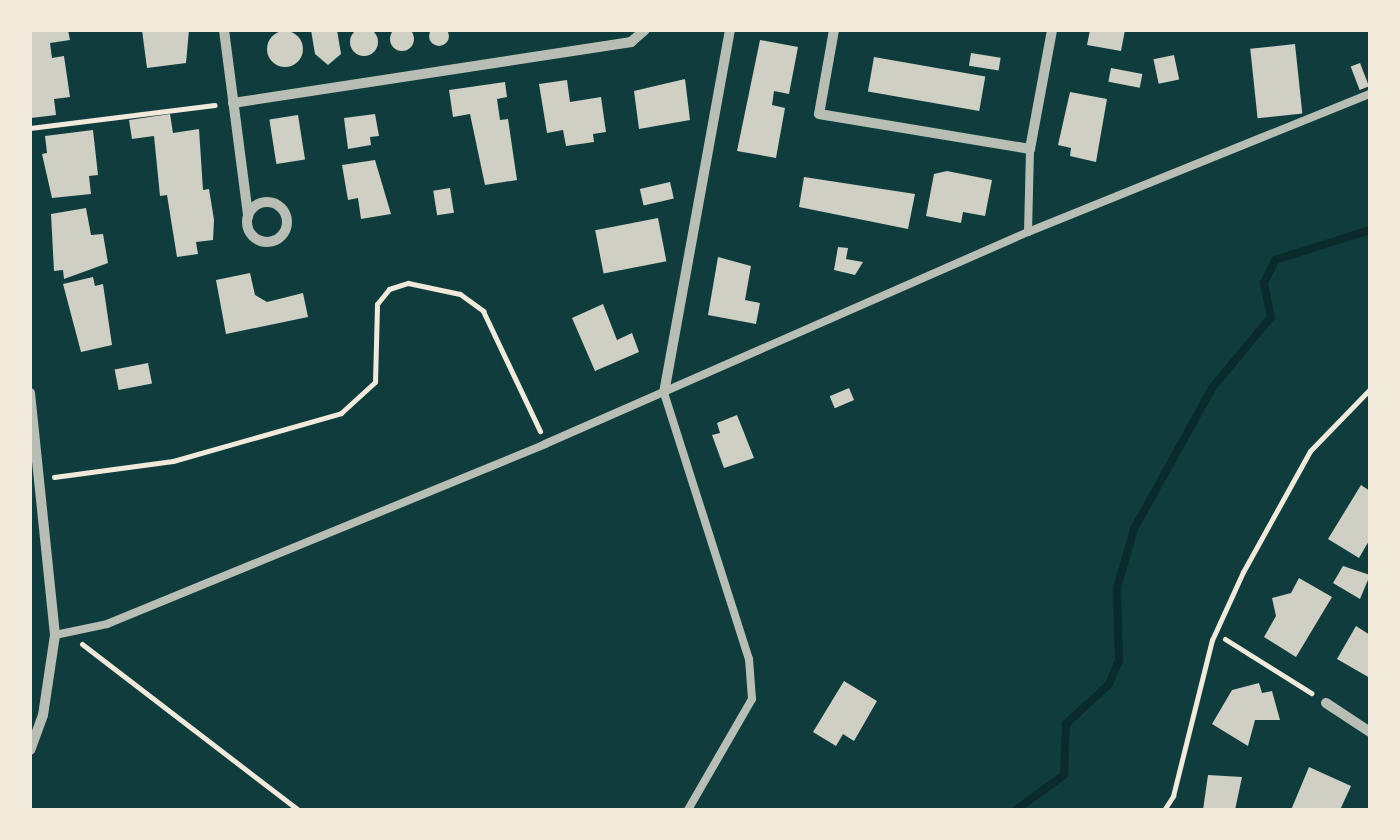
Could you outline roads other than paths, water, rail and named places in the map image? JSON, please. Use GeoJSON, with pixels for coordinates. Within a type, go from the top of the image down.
{"type":"FeatureCollection","features":[{"type":"Feature","properties":{"kind":"street"},"geometry":{"type":"LineString","coordinates":[[224,30],[249,232],[259,241],[273,242],[286,228],[286,215],[272,203],[258,204],[248,216]]}},
{"type":"Feature","properties":{"kind":"street"},"geometry":{"type":"LineString","coordinates":[[664,393],[730,30]]}},
{"type":"Feature","properties":{"kind":"street"},"geometry":{"type":"LineString","coordinates":[[833,30],[820,114],[1030,149],[1052,30]]}},
{"type":"Feature","properties":{"kind":"street"},"geometry":{"type":"LineString","coordinates":[[233,103],[630,42],[648,31]]}},
{"type":"Feature","properties":{"kind":"street"},"geometry":{"type":"LineString","coordinates":[[30,393],[55,635],[43,715],[30,750]]}},
{"type":"Feature","properties":{"kind":"street"},"geometry":{"type":"LineString","coordinates":[[1326,703],[1370,732]]}},
{"type":"Feature","properties":{"kind":"lane"},"geometry":{"type":"LineString","coordinates":[[55,635],[72,634],[545,444],[1028,232],[1370,94]]}},
{"type":"Feature","properties":{"kind":"lane"},"geometry":{"type":"LineString","coordinates":[[1028,232],[1030,149]]}},
{"type":"Feature","properties":{"kind":"lane"},"geometry":{"type":"LineString","coordinates":[[664,393],[749,659],[752,699],[688,810]]}},
{"type":"Feature","properties":{"kind":"waterway"},"geometry":{"type":"LineString","coordinates":[[1016,810],[1064,775],[1066,724],[1109,684],[1119,661],[1117,588],[1134,529],[1212,388],[1271,317],[1264,283],[1275,260],[1370,230]]}}]}
